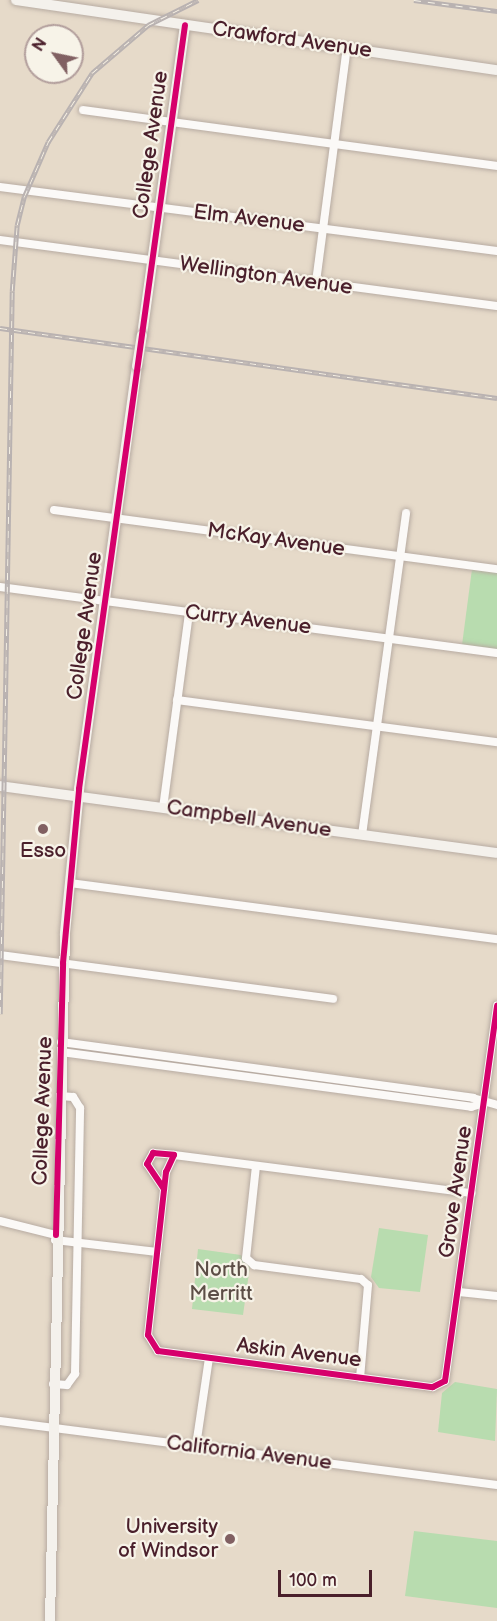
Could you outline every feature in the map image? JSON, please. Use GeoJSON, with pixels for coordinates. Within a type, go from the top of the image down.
{"type":"FeatureCollection","features":[{"type":"Feature","properties":{"kind":"street","name":"Crawford Avenue"},"geometry":{"type":"LineString","coordinates":[[16,0],[497,70]]}},
{"type":"Feature","properties":{"kind":"street","name":"College Avenue"},"geometry":{"type":"LineString","coordinates":[[50,1621],[63,963],[78,797],[185,25]]}},
{"type":"Feature","properties":{"kind":"street"},"geometry":{"type":"LineString","coordinates":[[316,282],[347,48]]}},
{"type":"Feature","properties":{"kind":"street"},"geometry":{"type":"LineString","coordinates":[[84,110],[497,166]]}},
{"type":"Feature","properties":{"kind":"street","name":"Elm Avenue"},"geometry":{"type":"LineString","coordinates":[[0,187],[497,251]]}},
{"type":"Feature","properties":{"kind":"street","name":"Wellington Avenue"},"geometry":{"type":"LineString","coordinates":[[0,240],[497,306]]}},
{"type":"Feature","properties":{"kind":"street","name":"McKay Avenue"},"geometry":{"type":"LineString","coordinates":[[54,510],[497,569]]}},
{"type":"Feature","properties":{"kind":"street"},"geometry":{"type":"LineString","coordinates":[[362,835],[406,513]]}},
{"type":"Feature","properties":{"kind":"street","name":"Curry Avenue"},"geometry":{"type":"LineString","coordinates":[[0,587],[497,653]]}},
{"type":"Feature","properties":{"kind":"street"},"geometry":{"type":"LineString","coordinates":[[163,808],[189,612]]}},
{"type":"Feature","properties":{"kind":"street"},"geometry":{"type":"LineString","coordinates":[[177,700],[497,742]]}},
{"type":"Feature","properties":{"kind":"street","name":"Campbell Avenue"},"geometry":{"type":"LineString","coordinates":[[0,786],[497,853]]}},
{"type":"Feature","properties":{"kind":"street"},"geometry":{"type":"LineString","coordinates":[[70,883],[497,939]]}},
{"type":"Feature","properties":{"kind":"street"},"geometry":{"type":"LineString","coordinates":[[0,955],[333,999]]}},
{"type":"Feature","properties":{"kind":"street","name":"Grove Avenue"},"geometry":{"type":"LineString","coordinates":[[445,1381],[497,1006]]}},
{"type":"Feature","properties":{"kind":"street"},"geometry":{"type":"LineString","coordinates":[[61,1047],[473,1098],[497,1105]]}},
{"type":"Feature","properties":{"kind":"street"},"geometry":{"type":"LineString","coordinates":[[53,1384],[68,1385],[75,1374],[80,1108],[73,1097],[60,1096]]}},
{"type":"Feature","properties":{"kind":"street"},"geometry":{"type":"LineString","coordinates":[[164,1189],[147,1164],[147,1157],[153,1153],[472,1193]]}},
{"type":"Feature","properties":{"kind":"street"},"geometry":{"type":"LineString","coordinates":[[0,1221],[77,1242],[157,1252],[164,1189],[174,1155]]}},
{"type":"Feature","properties":{"kind":"street"},"geometry":{"type":"LineString","coordinates":[[256,1166],[246,1258],[254,1265],[361,1279],[368,1285],[360,1378]]}},
{"type":"Feature","properties":{"kind":"street","name":"Askin Avenue"},"geometry":{"type":"LineString","coordinates":[[157,1252],[150,1343],[158,1351],[433,1387],[445,1381]]}},
{"type":"Feature","properties":{"kind":"street"},"geometry":{"type":"LineString","coordinates":[[459,1292],[497,1296]]}},
{"type":"Feature","properties":{"kind":"street"},"geometry":{"type":"LineString","coordinates":[[196,1446],[209,1358]]}},
{"type":"Feature","properties":{"kind":"street","name":"California Avenue"},"geometry":{"type":"LineString","coordinates":[[0,1421],[497,1485]]}},
{"type":"Feature","properties":{"kind":"green space"},"geometry":{"type":"Polygon","coordinates":[[[472,569],[497,572],[497,650],[462,645],[472,569]]]}},
{"type":"Feature","properties":{"kind":"green space"},"geometry":{"type":"Polygon","coordinates":[[[379,1228],[428,1235],[420,1292],[379,1288],[371,1277],[379,1228]]]}},
{"type":"Feature","properties":{"kind":"green space","name":"North Merritt"},"geometry":{"type":"Polygon","coordinates":[[[198,1249],[241,1255],[250,1266],[243,1315],[192,1309],[198,1249]]]}},
{"type":"Feature","properties":{"kind":"green space"},"geometry":{"type":"Polygon","coordinates":[[[455,1382],[497,1389],[495,1441],[438,1432],[442,1393],[455,1382]]]}},
{"type":"Feature","properties":{"kind":"green space"},"geometry":{"type":"Polygon","coordinates":[[[414,1531],[497,1541],[497,1608],[405,1596],[414,1531]]]}},
{"type":"Feature","properties":{"kind":"railway"},"geometry":{"type":"LineString","coordinates":[[0,1014],[12,291],[17,225],[24,197],[48,142],[92,73],[148,25],[198,0]]}},
{"type":"Feature","properties":{"kind":"railway"},"geometry":{"type":"LineString","coordinates":[[414,0],[497,11]]}},
{"type":"Feature","properties":{"kind":"railway"},"geometry":{"type":"LineString","coordinates":[[0,328],[497,398]]}},
{"type":"Feature","properties":{"kind":"cycle path"},"geometry":{"type":"LineString","coordinates":[[56,1235],[63,963],[79,789],[185,25]]}},
{"type":"Feature","properties":{"kind":"cycle path"},"geometry":{"type":"LineString","coordinates":[[164,1189],[147,1164],[153,1153],[174,1155],[166,1172],[148,1335],[158,1351],[433,1387],[445,1381],[497,1006]]}},
{"type":"Feature","properties":{"kind":"place","name":"Esso"},"geometry":{"type":"Point","coordinates":[43,829]}},
{"type":"Feature","properties":{"kind":"place","name":"University of Windsor"},"geometry":{"type":"Point","coordinates":[230,1539]}}]}
